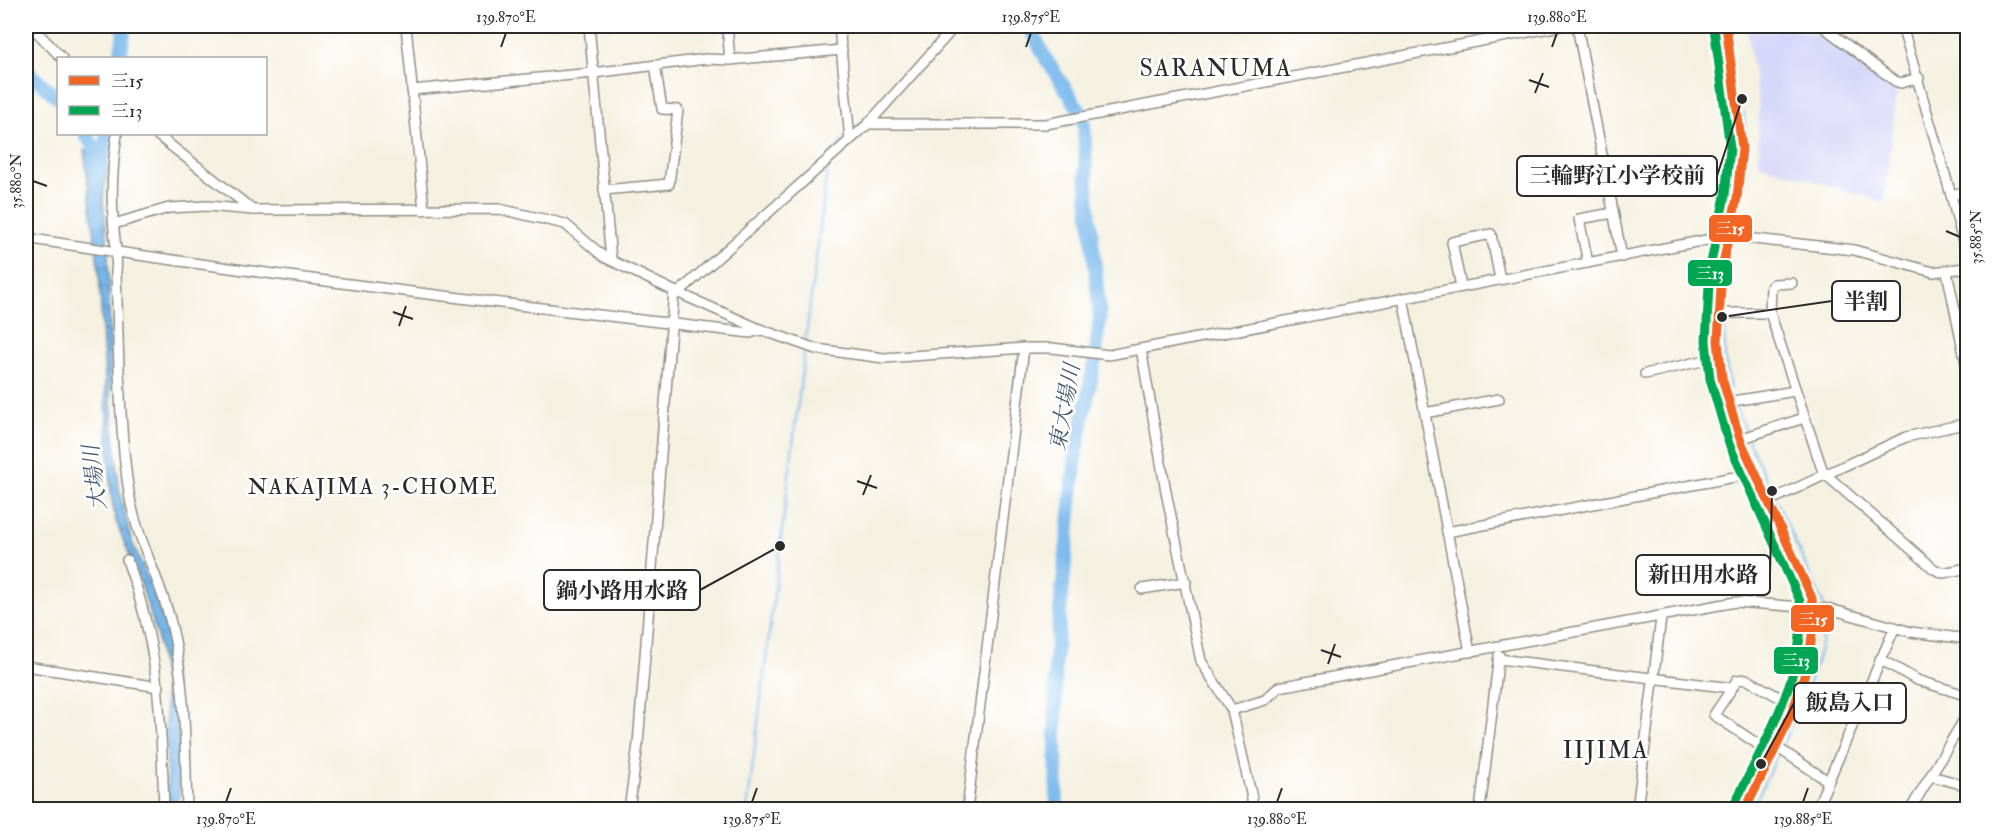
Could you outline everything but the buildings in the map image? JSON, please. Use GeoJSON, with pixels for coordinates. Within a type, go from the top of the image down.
{"type":"FeatureCollection","features":[{"type":"Feature","properties":{"kind":"street"},"geometry":{"type":"LineString","coordinates":[[31,26],[61,57]]}},
{"type":"Feature","properties":{"kind":"street"},"geometry":{"type":"LineString","coordinates":[[406,26],[424,210]]}},
{"type":"Feature","properties":{"kind":"street"},"geometry":{"type":"LineString","coordinates":[[589,26],[611,259]]}},
{"type":"Feature","properties":{"kind":"street"},"geometry":{"type":"LineString","coordinates":[[727,26],[730,60]]}},
{"type":"Feature","properties":{"kind":"street"},"geometry":{"type":"LineString","coordinates":[[839,26],[850,140]]}},
{"type":"Feature","properties":{"kind":"street"},"geometry":{"type":"LineString","coordinates":[[629,810],[638,744],[671,323],[676,292],[868,124],[949,33],[952,26]]}},
{"type":"Feature","properties":{"kind":"street"},"geometry":{"type":"LineString","coordinates":[[868,124],[1032,125],[1078,118],[1534,28],[1560,26]]}},
{"type":"Feature","properties":{"kind":"street"},"geometry":{"type":"LineString","coordinates":[[1577,26],[1622,256]]}},
{"type":"Feature","properties":{"kind":"street"},"geometry":{"type":"LineString","coordinates":[[1726,26],[1743,148],[1719,357],[1745,438],[1773,498],[1816,608],[1813,645],[1777,749],[1745,810]]}},
{"type":"Feature","properties":{"kind":"street"},"geometry":{"type":"LineString","coordinates":[[1822,26],[1895,81],[1901,83],[1918,78]]}},
{"type":"Feature","properties":{"kind":"street"},"geometry":{"type":"LineString","coordinates":[[114,224],[169,208],[207,206],[253,210],[499,209],[565,224],[604,257],[762,330],[816,349],[884,358],[1024,348],[1103,354],[1141,349],[1500,279],[1732,237],[1854,250],[1933,272],[1947,272],[1965,268],[1968,261],[1902,26]]}},
{"type":"Feature","properties":{"kind":"street"},"geometry":{"type":"LineString","coordinates":[[412,90],[593,73],[706,59],[730,60],[842,50]]}},
{"type":"Feature","properties":{"kind":"street"},"geometry":{"type":"LineString","coordinates":[[604,189],[669,183],[678,110],[662,109],[655,65]]}},
{"type":"Feature","properties":{"kind":"street"},"geometry":{"type":"LineString","coordinates":[[117,135],[112,179],[120,374],[129,493],[136,527],[171,623],[181,691],[187,810]]}},
{"type":"Feature","properties":{"kind":"street"},"geometry":{"type":"LineString","coordinates":[[157,135],[253,210]]}},
{"type":"Feature","properties":{"kind":"street"},"geometry":{"type":"LineString","coordinates":[[1951,195],[1968,191]]}},
{"type":"Feature","properties":{"kind":"street"},"geometry":{"type":"LineString","coordinates":[[1588,263],[1579,219],[1613,213]]}},
{"type":"Feature","properties":{"kind":"street"},"geometry":{"type":"LineString","coordinates":[[1461,287],[1452,242],[1491,234],[1500,279]]}},
{"type":"Feature","properties":{"kind":"street"},"geometry":{"type":"LineString","coordinates":[[26,238],[116,253],[750,333],[762,330]]}},
{"type":"Feature","properties":{"kind":"street"},"geometry":{"type":"LineString","coordinates":[[1947,272],[1968,374]]}},
{"type":"Feature","properties":{"kind":"street"},"geometry":{"type":"LineString","coordinates":[[1791,283],[1771,286],[1770,313],[1824,475],[1934,570],[1942,573],[1968,568]]}},
{"type":"Feature","properties":{"kind":"street"},"geometry":{"type":"LineString","coordinates":[[1404,298],[1470,652]]}},
{"type":"Feature","properties":{"kind":"street"},"geometry":{"type":"LineString","coordinates":[[1724,314],[1770,313]]}},
{"type":"Feature","properties":{"kind":"street"},"geometry":{"type":"LineString","coordinates":[[967,810],[1024,348]]}},
{"type":"Feature","properties":{"kind":"street"},"geometry":{"type":"LineString","coordinates":[[1141,349],[1167,497],[1201,661],[1232,710],[1252,810]]}},
{"type":"Feature","properties":{"kind":"street"},"geometry":{"type":"LineString","coordinates":[[1645,374],[1719,357]]}},
{"type":"Feature","properties":{"kind":"street"},"geometry":{"type":"LineString","coordinates":[[1732,400],[1795,391]]}},
{"type":"Feature","properties":{"kind":"street"},"geometry":{"type":"LineString","coordinates":[[1425,413],[1499,399]]}},
{"type":"Feature","properties":{"kind":"street"},"geometry":{"type":"LineString","coordinates":[[1745,438],[1804,418]]}},
{"type":"Feature","properties":{"kind":"street"},"geometry":{"type":"LineString","coordinates":[[1773,498],[1906,436],[1968,423]]}},
{"type":"Feature","properties":{"kind":"street"},"geometry":{"type":"LineString","coordinates":[[1447,532],[1757,467]]}},
{"type":"Feature","properties":{"kind":"street"},"geometry":{"type":"LineString","coordinates":[[127,560],[149,626],[159,687],[164,810]]}},
{"type":"Feature","properties":{"kind":"street"},"geometry":{"type":"LineString","coordinates":[[1142,589],[1186,582]]}},
{"type":"Feature","properties":{"kind":"street"},"geometry":{"type":"LineString","coordinates":[[1232,710],[1265,700],[1279,687],[1735,603],[1830,609],[1895,627],[1968,639]]}},
{"type":"Feature","properties":{"kind":"street"},"geometry":{"type":"LineString","coordinates":[[1637,810],[1661,618]]}},
{"type":"Feature","properties":{"kind":"street"},"geometry":{"type":"LineString","coordinates":[[1816,810],[1895,627]]}},
{"type":"Feature","properties":{"kind":"street"},"geometry":{"type":"LineString","coordinates":[[1480,810],[1499,647]]}},
{"type":"Feature","properties":{"kind":"street"},"geometry":{"type":"LineString","coordinates":[[1498,659],[1732,688]]}},
{"type":"Feature","properties":{"kind":"street"},"geometry":{"type":"LineString","coordinates":[[1881,659],[1917,680],[1968,696]]}},
{"type":"Feature","properties":{"kind":"street"},"geometry":{"type":"LineString","coordinates":[[26,666],[159,687]]}},
{"type":"Feature","properties":{"kind":"street"},"geometry":{"type":"LineString","coordinates":[[1791,704],[1746,679],[1737,680],[1714,715],[1777,749],[1828,781]]}},
{"type":"Feature","properties":{"kind":"street"},"geometry":{"type":"LineString","coordinates":[[1910,810],[1968,713]]}},
{"type":"Feature","properties":{"kind":"street"},"geometry":{"type":"LineString","coordinates":[[1931,776],[1968,786]]}},
{"type":"Feature","properties":{"kind":"shaded area"},"geometry":{"type":"Polygon","coordinates":[[[1746,26],[1781,26],[1828,38],[1897,91],[1884,202],[1759,164],[1758,100],[1746,26]]]}},
{"type":"Feature","properties":{"kind":"water"},"geometry":{"type":"Polygon","coordinates":[[[110,147],[103,200],[108,246],[111,401],[119,488],[131,540],[149,581],[168,635],[179,744],[179,809],[168,809],[165,687],[157,635],[141,584],[116,521],[111,493],[99,271],[84,150],[110,147]]]}},
{"type":"Feature","properties":{"kind":"waterway","name":"大場川"},"geometry":{"type":"LineString","coordinates":[[120,57],[125,26]]}},
{"type":"Feature","properties":{"kind":"waterway","name":"東大場川"},"geometry":{"type":"LineString","coordinates":[[1029,26],[1046,59],[1080,111],[1084,123],[1087,187],[1100,317],[1095,359],[1076,454],[1055,662],[1057,810]]}},
{"type":"Feature","properties":{"kind":"waterway"},"geometry":{"type":"LineString","coordinates":[[26,70],[57,97]]}},
{"type":"Feature","properties":{"kind":"waterway"},"geometry":{"type":"LineString","coordinates":[[1744,113],[1746,143]]}},
{"type":"Feature","properties":{"kind":"waterway"},"geometry":{"type":"LineString","coordinates":[[852,132],[869,116]]}},
{"type":"Feature","properties":{"kind":"waterway"},"geometry":{"type":"LineString","coordinates":[[86,135],[101,157],[101,164]]}},
{"type":"Feature","properties":{"kind":"waterway","name":"大場川"},"geometry":{"type":"LineString","coordinates":[[102,163],[107,135]]}},
{"type":"Feature","properties":{"kind":"waterway"},"geometry":{"type":"LineString","coordinates":[[829,155],[847,136]]}},
{"type":"Feature","properties":{"kind":"waterway"},"geometry":{"type":"LineString","coordinates":[[1739,211],[1745,181],[1746,155]]}},
{"type":"Feature","properties":{"kind":"waterway"},"geometry":{"type":"LineString","coordinates":[[805,343],[828,164]]}},
{"type":"Feature","properties":{"kind":"waterway"},"geometry":{"type":"LineString","coordinates":[[1724,317],[1725,359],[1730,389]]}},
{"type":"Feature","properties":{"kind":"waterway"},"geometry":{"type":"LineString","coordinates":[[747,810],[805,348]]}},
{"type":"Feature","properties":{"kind":"waterway"},"geometry":{"type":"LineString","coordinates":[[1734,403],[1746,434]]}},
{"type":"Feature","properties":{"kind":"waterway"},"geometry":{"type":"LineString","coordinates":[[1748,440],[1773,494]]}},
{"type":"Feature","properties":{"kind":"waterway"},"geometry":{"type":"LineString","coordinates":[[1776,500],[1824,606]]}},
{"type":"Feature","properties":{"kind":"waterway"},"geometry":{"type":"LineString","coordinates":[[1781,748],[1817,660],[1825,625],[1825,612]]}},
{"type":"Feature","properties":{"kind":"waterway"},"geometry":{"type":"LineString","coordinates":[[1752,810],[1778,753]]}},
{"type":"Feature","properties":{"kind":"transit line","name":"三15"},"geometry":{"type":"LineString","coordinates":[[1726,26],[1742,148],[1737,198],[1722,268],[1718,341],[1722,378],[1740,439],[1812,598],[1813,626],[1803,681],[1794,707],[1745,810]]}},
{"type":"Feature","properties":{"kind":"transit line","name":"三13"},"geometry":{"type":"LineString","coordinates":[[1714,28],[1730,148],[1725,196],[1710,267],[1706,341],[1710,379],[1729,444],[1800,601],[1801,628],[1791,680],[1770,732],[1734,805]]}},
{"type":"Feature","properties":{"kind":"place","name":"三輪野江小学校前"},"geometry":{"type":"Point","coordinates":[1742,99]}},
{"type":"Feature","properties":{"kind":"place","name":"半割"},"geometry":{"type":"Point","coordinates":[1722,317]}},
{"type":"Feature","properties":{"kind":"place","name":"新田用水路"},"geometry":{"type":"Point","coordinates":[1772,491]}},
{"type":"Feature","properties":{"kind":"place","name":"鍋小路用水路"},"geometry":{"type":"Point","coordinates":[780,546]}},
{"type":"Feature","properties":{"kind":"place","name":"飯島入口"},"geometry":{"type":"Point","coordinates":[1761,764]}},
{"type":"Feature","properties":{"kind":"district","name":"SARANUMA"},"geometry":{"type":"Point","coordinates":[1216,68]}},
{"type":"Feature","properties":{"kind":"district","name":"NAKAJIMA 3-CHOME"},"geometry":{"type":"Point","coordinates":[373,486]}},
{"type":"Feature","properties":{"kind":"district","name":"IIJIMA"},"geometry":{"type":"Point","coordinates":[1606,750]}}]}
